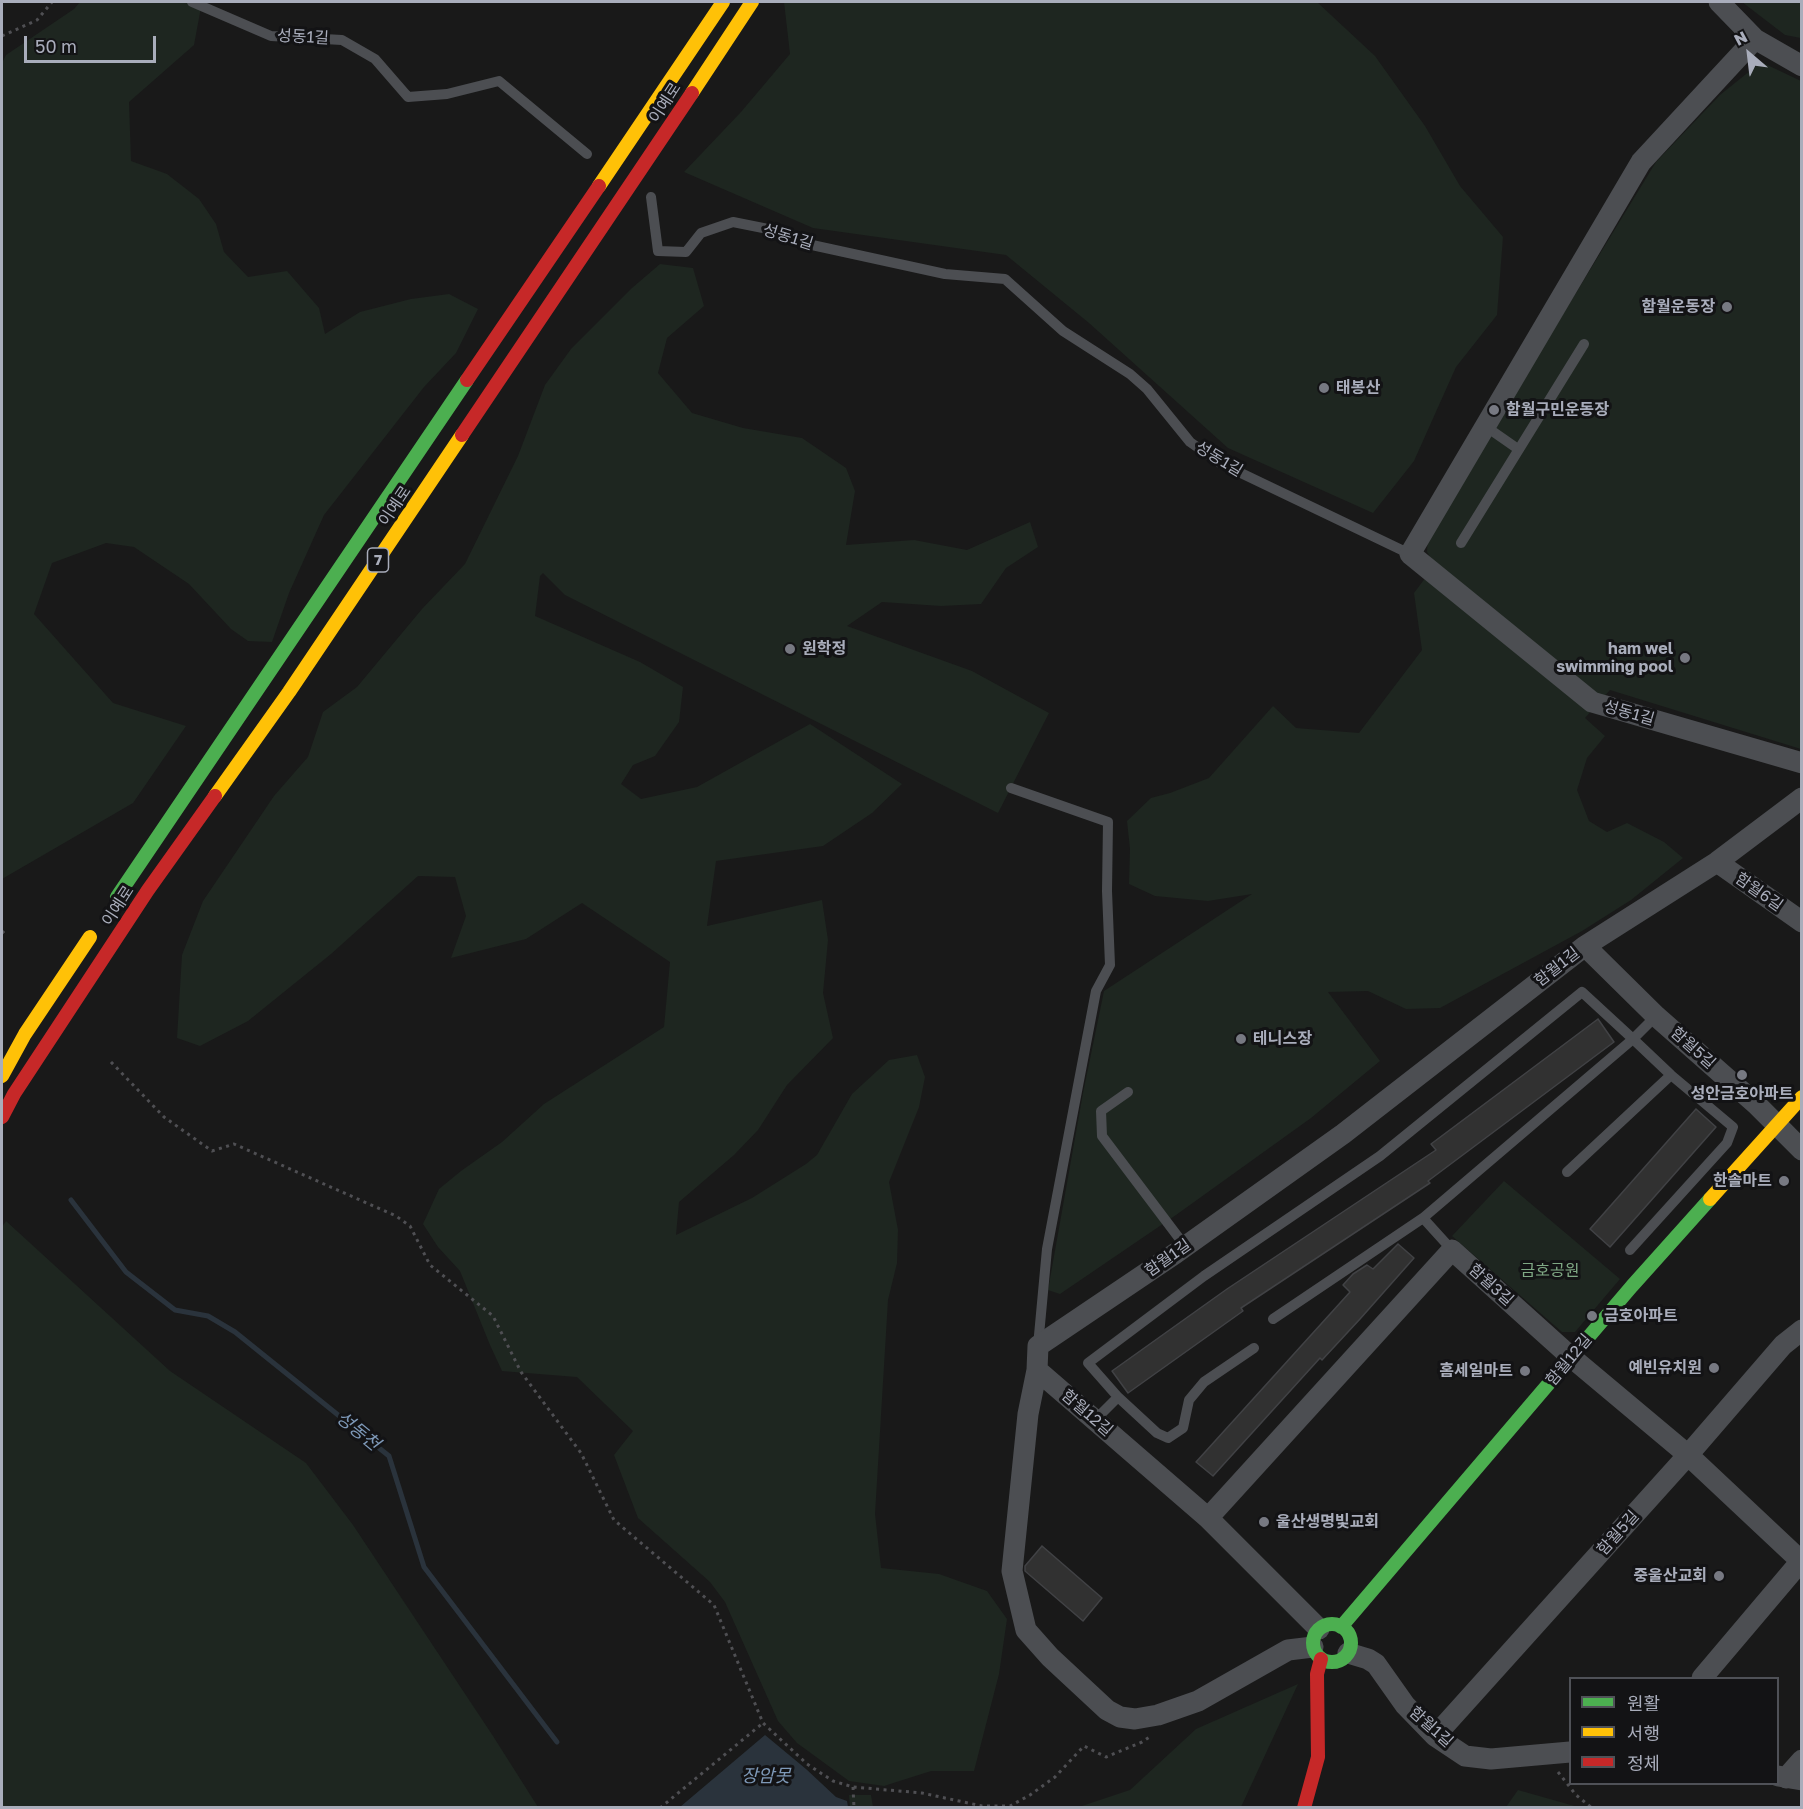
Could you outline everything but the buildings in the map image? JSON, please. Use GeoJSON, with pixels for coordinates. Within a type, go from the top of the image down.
{"type":"FeatureCollection","features":[{"type":"Feature","properties":{"kind":"main road","name":"이예로"},"geometry":{"type":"LineString","coordinates":[[108,909],[723,2]]}},
{"type":"Feature","properties":{"kind":"main road","name":"이예로"},"geometry":{"type":"LineString","coordinates":[[2,1117],[14,1094],[148,890],[289,692],[752,2]]}},
{"type":"Feature","properties":{"kind":"main road","name":"이예로"},"geometry":{"type":"LineString","coordinates":[[2,1076],[25,1034],[96,928]]}},
{"type":"Feature","properties":{"kind":"main road","name":"함월12길"},"geometry":{"type":"LineString","coordinates":[[1341,1627],[1571,1357],[1802,1097]]}},
{"type":"Feature","properties":{"kind":"main road"},"geometry":{"type":"LineString","coordinates":[[1304,1808],[1318,1757],[1318,1645],[1329,1625],[1341,1627],[1349,1635],[1348,1653],[1339,1661],[1333,1662],[1318,1645]]}},
{"type":"Feature","properties":{"kind":"street"},"geometry":{"type":"LineString","coordinates":[[1719,2],[1755,39],[1802,66]]}},
{"type":"Feature","properties":{"kind":"street"},"geometry":{"type":"LineString","coordinates":[[1410,554],[1641,162],[1755,39]]}},
{"type":"Feature","properties":{"kind":"street","name":"성동1길"},"geometry":{"type":"LineString","coordinates":[[1410,554],[1592,702],[1802,764]]}},
{"type":"Feature","properties":{"kind":"street","name":"함월1길"},"geometry":{"type":"LineString","coordinates":[[1038,1346],[1343,1134],[1585,946],[1717,862],[1802,798]]}},
{"type":"Feature","properties":{"kind":"street","name":"함월6길"},"geometry":{"type":"LineString","coordinates":[[1717,862],[1802,922]]}},
{"type":"Feature","properties":{"kind":"street","name":"함월5길"},"geometry":{"type":"LineString","coordinates":[[1585,946],[1656,1016],[1802,1150]]}},
{"type":"Feature","properties":{"kind":"street"},"geometry":{"type":"LineString","coordinates":[[1208,1518],[1452,1250]]}},
{"type":"Feature","properties":{"kind":"street","name":"함월3길"},"geometry":{"type":"LineString","coordinates":[[1452,1250],[1571,1357],[1688,1455],[1801,1562],[1703,1677]]}},
{"type":"Feature","properties":{"kind":"street","name":"함월5길"},"geometry":{"type":"LineString","coordinates":[[1435,1736],[1688,1455],[1783,1345],[1802,1330]]}},
{"type":"Feature","properties":{"kind":"street"},"geometry":{"type":"LineString","coordinates":[[1038,1346],[1037,1370],[1028,1414],[1012,1570],[1026,1630],[1050,1657],[1107,1710],[1120,1717],[1135,1719],[1158,1715],[1198,1701],[1288,1650],[1318,1645]]}},
{"type":"Feature","properties":{"kind":"street","name":"함월12길"},"geometry":{"type":"LineString","coordinates":[[1037,1370],[1208,1518],[1318,1645]]}},
{"type":"Feature","properties":{"kind":"street","name":"함월1길"},"geometry":{"type":"LineString","coordinates":[[1348,1653],[1376,1664],[1405,1705],[1435,1736],[1465,1756],[1491,1759],[1569,1752]]}},
{"type":"Feature","properties":{"kind":"street"},"geometry":{"type":"LineString","coordinates":[[1788,1778],[1802,1760]]}},
{"type":"Feature","properties":{"kind":"lane","name":"성동1길"},"geometry":{"type":"LineString","coordinates":[[192,2],[272,36],[342,40],[375,59],[408,97],[447,94],[499,81],[587,154]]}},
{"type":"Feature","properties":{"kind":"lane","name":"성동1길"},"geometry":{"type":"LineString","coordinates":[[651,197],[658,251],[686,252],[701,233],[733,222],[778,231],[812,244],[945,274],[1005,279],[1063,331],[1138,381],[1190,442],[1220,463],[1410,554]]}},
{"type":"Feature","properties":{"kind":"lane"},"geometry":{"type":"LineString","coordinates":[[1461,543],[1584,344]]}},
{"type":"Feature","properties":{"kind":"lane"},"geometry":{"type":"LineString","coordinates":[[1485,426],[1518,449]]}},
{"type":"Feature","properties":{"kind":"lane"},"geometry":{"type":"LineString","coordinates":[[1011,788],[1108,822],[1107,891],[1110,964],[1096,991],[1047,1249],[1038,1346]]}},
{"type":"Feature","properties":{"kind":"lane"},"geometry":{"type":"LineString","coordinates":[[1254,1348],[1204,1382],[1189,1400],[1183,1428],[1168,1438],[1157,1433],[1088,1363],[1204,1276],[1380,1156],[1582,992],[1671,1075],[1733,1127],[1727,1143],[1630,1250]]}},
{"type":"Feature","properties":{"kind":"lane"},"geometry":{"type":"LineString","coordinates":[[1273,1319],[1423,1218],[1633,1039],[1656,1016]]}},
{"type":"Feature","properties":{"kind":"lane"},"geometry":{"type":"LineString","coordinates":[[1567,1172],[1671,1075]]}},
{"type":"Feature","properties":{"kind":"lane"},"geometry":{"type":"LineString","coordinates":[[1128,1092],[1101,1111],[1102,1136],[1185,1246]]}},
{"type":"Feature","properties":{"kind":"lane"},"geometry":{"type":"LineString","coordinates":[[1423,1218],[1452,1250]]}},
{"type":"Feature","properties":{"kind":"lane"},"geometry":{"type":"LineString","coordinates":[[1095,1420],[1119,1397]]}},
{"type":"Feature","properties":{"kind":"path"},"geometry":{"type":"LineString","coordinates":[[2,36],[37,20],[52,2]]}},
{"type":"Feature","properties":{"kind":"path"},"geometry":{"type":"LineString","coordinates":[[111,1062],[164,1117],[212,1151],[234,1144],[396,1216],[410,1226],[430,1265],[493,1316],[521,1371],[581,1453],[614,1520],[714,1605],[763,1723],[807,1764],[833,1781],[853,1787],[922,1793],[982,1806],[1010,1806],[1055,1777],[1084,1746],[1106,1756],[1152,1736]]}},
{"type":"Feature","properties":{"kind":"path"},"geometry":{"type":"LineString","coordinates":[[660,1808],[763,1723]]}},
{"type":"Feature","properties":{"kind":"path"},"geometry":{"type":"LineString","coordinates":[[1547,1754],[1576,1795],[1592,1808]]}},
{"type":"Feature","properties":{"kind":"path"},"geometry":{"type":"LineString","coordinates":[[853,1787],[854,1808]]}},
{"type":"Feature","properties":{"kind":"green space"},"geometry":{"type":"Polygon","coordinates":[[[80,2],[202,2],[194,45],[129,102],[131,161],[167,174],[199,199],[216,224],[224,252],[248,277],[287,271],[319,308],[325,334],[360,312],[411,299],[449,294],[478,309],[456,353],[424,387],[324,515],[289,593],[272,642],[248,641],[231,629],[189,584],[134,547],[106,543],[52,563],[34,614],[113,703],[186,726],[133,803],[2,879],[2,63],[6,55],[74,9],[80,2]]]}},
{"type":"Feature","properties":{"kind":"green space"},"geometry":{"type":"Polygon","coordinates":[[[784,2],[1317,2],[1375,56],[1425,126],[1460,186],[1503,237],[1497,315],[1456,367],[1414,461],[1373,513],[1228,448],[1089,323],[1006,255],[813,228],[684,172],[741,112],[790,54],[784,2]]]}},
{"type":"Feature","properties":{"kind":"green space"},"geometry":{"type":"Polygon","coordinates":[[[1742,2],[1801,2],[1801,38],[1785,35],[1742,2]]]}},
{"type":"Feature","properties":{"kind":"green space"},"geometry":{"type":"Polygon","coordinates":[[[1761,62],[1801,81],[1801,749],[1610,690],[1585,718],[1605,736],[1587,758],[1577,790],[1589,821],[1607,832],[1627,823],[1664,842],[1683,858],[1631,900],[1582,931],[1440,1008],[1406,1009],[1368,991],[1328,992],[1380,1061],[1311,1118],[1176,1215],[1060,1294],[1048,1290],[1083,1093],[1104,991],[1252,894],[1208,901],[1155,896],[1129,884],[1130,849],[1127,821],[1151,798],[1209,778],[1273,706],[1296,728],[1359,733],[1422,650],[1414,593],[1435,565],[1427,552],[1428,535],[1656,162],[1720,95],[1761,62]]]}},
{"type":"Feature","properties":{"kind":"green space"},"geometry":{"type":"Polygon","coordinates":[[[660,264],[693,268],[704,306],[667,338],[658,373],[692,413],[743,428],[802,438],[846,468],[855,491],[846,545],[914,540],[967,550],[1030,522],[1038,547],[1006,568],[981,604],[941,606],[882,602],[847,626],[972,671],[1049,713],[998,813],[565,595],[543,573],[540,576],[535,616],[640,662],[683,687],[679,722],[655,756],[633,765],[621,784],[641,799],[697,787],[810,724],[902,784],[872,813],[823,846],[716,861],[707,926],[822,900],[828,940],[823,993],[833,1038],[787,1085],[758,1130],[734,1155],[679,1202],[676,1235],[752,1198],[806,1164],[817,1155],[852,1094],[889,1060],[917,1055],[925,1077],[919,1107],[889,1182],[898,1230],[897,1263],[888,1300],[875,1514],[881,1568],[939,1574],[987,1591],[1007,1619],[999,1674],[974,1771],[931,1771],[884,1786],[849,1781],[797,1743],[778,1721],[725,1602],[710,1582],[638,1518],[614,1455],[633,1431],[577,1377],[502,1371],[460,1271],[438,1247],[423,1224],[439,1189],[461,1171],[502,1142],[544,1104],[664,1027],[670,962],[582,903],[526,939],[451,958],[466,916],[455,877],[418,876],[331,954],[248,1021],[200,1046],[177,1038],[182,955],[203,901],[274,796],[308,757],[323,712],[357,687],[422,609],[465,564],[518,456],[545,385],[571,349],[632,288],[660,264]]]}},
{"type":"Feature","properties":{"kind":"green space","name":"금호공원"},"geometry":{"type":"Polygon","coordinates":[[[1504,1181],[1620,1279],[1575,1332],[1562,1332],[1452,1236],[1504,1181]]]}},
{"type":"Feature","properties":{"kind":"green space"},"geometry":{"type":"Polygon","coordinates":[[[6,1221],[170,1371],[306,1463],[353,1525],[538,1807],[2,1807],[2,1227],[6,1221]]]}},
{"type":"Feature","properties":{"kind":"green space"},"geometry":{"type":"Polygon","coordinates":[[[1298,1684],[1241,1807],[1079,1807],[1130,1790],[1196,1729],[1298,1684]]]}},
{"type":"Feature","properties":{"kind":"green space"},"geometry":{"type":"Polygon","coordinates":[[[1518,1790],[1578,1807],[1506,1807],[1518,1790]]]}},
{"type":"Feature","properties":{"kind":"green space"},"geometry":{"type":"Polygon","coordinates":[[[849,1795],[871,1795],[873,1807],[850,1807],[849,1795]]]}},
{"type":"Feature","properties":{"kind":"water","name":"장암못"},"geometry":{"type":"Polygon","coordinates":[[[765,1735],[836,1797],[847,1801],[848,1807],[680,1807],[765,1735]]]}},
{"type":"Feature","properties":{"kind":"waterway","name":"성동천"},"geometry":{"type":"LineString","coordinates":[[71,1200],[126,1272],[175,1310],[208,1316],[235,1332],[389,1456],[424,1567],[557,1742]]}},
{"type":"Feature","properties":{"kind":"traffic: fast"},"geometry":{"type":"LineString","coordinates":[[117,897],[467,380]]}},
{"type":"Feature","properties":{"kind":"traffic: fast"},"geometry":{"type":"LineString","coordinates":[[1341,1627],[1632,1286],[1710,1199]]}},
{"type":"Feature","properties":{"kind":"traffic: fast"},"geometry":{"type":"LineString","coordinates":[[1332,1624],[1345,1630],[1351,1643],[1345,1656],[1332,1662],[1319,1656],[1313,1643],[1319,1630],[1332,1624]]}},
{"type":"Feature","properties":{"kind":"traffic: slow"},"geometry":{"type":"LineString","coordinates":[[599,186],[723,2]]}},
{"type":"Feature","properties":{"kind":"traffic: slow"},"geometry":{"type":"LineString","coordinates":[[692,93],[752,2]]}},
{"type":"Feature","properties":{"kind":"traffic: slow"},"geometry":{"type":"LineString","coordinates":[[215,796],[289,692],[462,435]]}},
{"type":"Feature","properties":{"kind":"traffic: slow"},"geometry":{"type":"LineString","coordinates":[[2,1076],[25,1034],[90,937]]}},
{"type":"Feature","properties":{"kind":"traffic: slow"},"geometry":{"type":"LineString","coordinates":[[1710,1199],[1802,1097]]}},
{"type":"Feature","properties":{"kind":"traffic: jam"},"geometry":{"type":"LineString","coordinates":[[462,435],[692,93]]}},
{"type":"Feature","properties":{"kind":"traffic: jam"},"geometry":{"type":"LineString","coordinates":[[467,380],[599,186]]}},
{"type":"Feature","properties":{"kind":"traffic: jam"},"geometry":{"type":"LineString","coordinates":[[2,1117],[14,1094],[148,890],[215,796]]}},
{"type":"Feature","properties":{"kind":"traffic: jam"},"geometry":{"type":"LineString","coordinates":[[1304,1808],[1318,1757],[1317,1674],[1321,1659]]}},
{"type":"Feature","properties":{"kind":"place","name":"함월운동장"},"geometry":{"type":"Point","coordinates":[1727,307]}},
{"type":"Feature","properties":{"kind":"place","name":"태봉산"},"geometry":{"type":"Point","coordinates":[1324,388]}},
{"type":"Feature","properties":{"kind":"place","name":"함월구민운동장"},"geometry":{"type":"Point","coordinates":[1494,410]}},
{"type":"Feature","properties":{"kind":"place","name":"원학정"},"geometry":{"type":"Point","coordinates":[790,649]}},
{"type":"Feature","properties":{"kind":"place","name":"ham wel swimming pool"},"geometry":{"type":"Point","coordinates":[1685,658]}},
{"type":"Feature","properties":{"kind":"place","name":"테니스장"},"geometry":{"type":"Point","coordinates":[1241,1039]}},
{"type":"Feature","properties":{"kind":"place","name":"성안금호아파트"},"geometry":{"type":"Point","coordinates":[1742,1075]}},
{"type":"Feature","properties":{"kind":"place","name":"한솔마트"},"geometry":{"type":"Point","coordinates":[1784,1181]}},
{"type":"Feature","properties":{"kind":"place","name":"금호아파트"},"geometry":{"type":"Point","coordinates":[1592,1316]}},
{"type":"Feature","properties":{"kind":"place","name":"예빈유치원"},"geometry":{"type":"Point","coordinates":[1714,1368]}},
{"type":"Feature","properties":{"kind":"place","name":"홈세일마트"},"geometry":{"type":"Point","coordinates":[1525,1371]}},
{"type":"Feature","properties":{"kind":"place","name":"울산생명빛교회"},"geometry":{"type":"Point","coordinates":[1264,1522]}},
{"type":"Feature","properties":{"kind":"place","name":"중울산교회"},"geometry":{"type":"Point","coordinates":[1719,1576]}}]}
